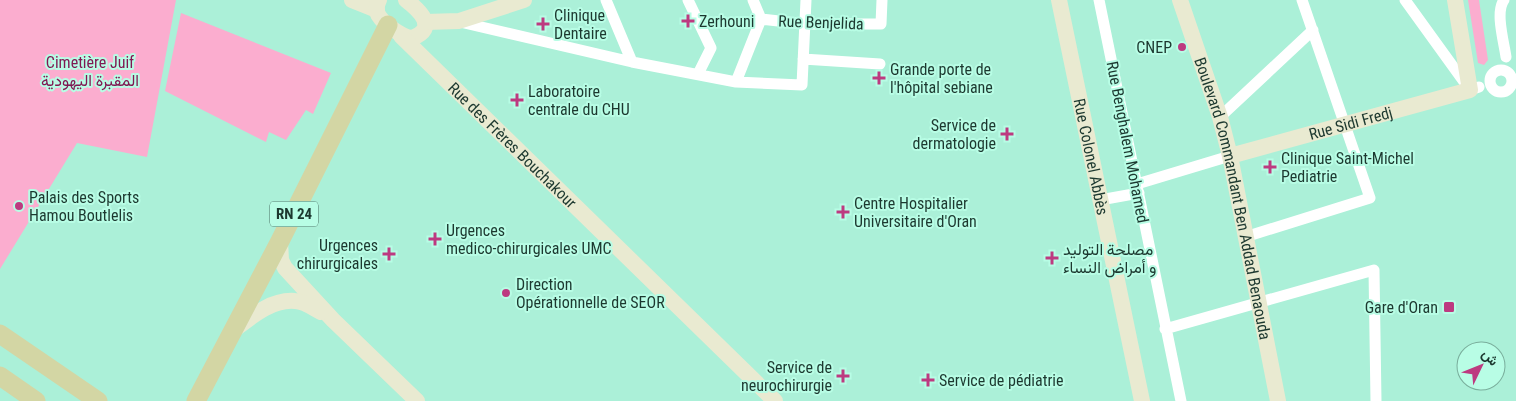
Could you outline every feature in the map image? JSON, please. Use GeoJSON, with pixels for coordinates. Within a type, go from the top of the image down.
{"type":"FeatureCollection","features":[{"type":"Feature","properties":{"kind":"main road","name":"RN 24"},"geometry":{"type":"LineString","coordinates":[[196,401],[280,241],[386,18]]}},
{"type":"Feature","properties":{"kind":"main road"},"geometry":{"type":"LineString","coordinates":[[0,334],[98,401]]}},
{"type":"Feature","properties":{"kind":"main road"},"geometry":{"type":"LineString","coordinates":[[0,376],[36,401]]}},
{"type":"Feature","properties":{"kind":"street"},"geometry":{"type":"LineString","coordinates":[[352,0],[386,18],[412,38],[421,33],[425,11]]}},
{"type":"Feature","properties":{"kind":"street"},"geometry":{"type":"LineString","coordinates":[[406,0],[425,11],[460,21],[632,62],[736,82],[802,85],[806,0]]}},
{"type":"Feature","properties":{"kind":"street"},"geometry":{"type":"LineString","coordinates":[[460,21],[524,0]]}},
{"type":"Feature","properties":{"kind":"street"},"geometry":{"type":"LineString","coordinates":[[606,0],[632,62]]}},
{"type":"Feature","properties":{"kind":"street"},"geometry":{"type":"LineString","coordinates":[[688,0],[711,48],[698,74]]}},
{"type":"Feature","properties":{"kind":"street"},"geometry":{"type":"LineString","coordinates":[[736,82],[761,19],[753,0]]}},
{"type":"Feature","properties":{"kind":"street","name":"Rue Benjelida"},"geometry":{"type":"LineString","coordinates":[[761,19],[805,24],[881,24],[882,0]]}},
{"type":"Feature","properties":{"kind":"street","name":"Rue Colonel Abbès"},"geometry":{"type":"LineString","coordinates":[[1058,0],[1142,401]]}},
{"type":"Feature","properties":{"kind":"street","name":"Rue Benghalem Mohamed"},"geometry":{"type":"LineString","coordinates":[[1099,0],[1181,401]]}},
{"type":"Feature","properties":{"kind":"street","name":"Boulevard Commandant Ben Addad Benaouda"},"geometry":{"type":"LineString","coordinates":[[1180,0],[1220,116],[1230,156],[1278,401]]}},
{"type":"Feature","properties":{"kind":"street"},"geometry":{"type":"LineString","coordinates":[[1245,237],[1370,198],[1302,0]]}},
{"type":"Feature","properties":{"kind":"street"},"geometry":{"type":"LineString","coordinates":[[1405,0],[1475,89]]}},
{"type":"Feature","properties":{"kind":"street"},"geometry":{"type":"LineString","coordinates":[[1455,0],[1475,89]]}},
{"type":"Feature","properties":{"kind":"street"},"geometry":{"type":"LineString","coordinates":[[1493,80],[1500,93],[1508,91],[1512,85],[1500,14],[1501,5],[1504,0]]}},
{"type":"Feature","properties":{"kind":"street","name":"Rue des Frères Bouchakour"},"geometry":{"type":"LineString","coordinates":[[386,18],[775,401]]}},
{"type":"Feature","properties":{"kind":"street"},"geometry":{"type":"LineString","coordinates":[[1220,116],[1313,30]]}},
{"type":"Feature","properties":{"kind":"street"},"geometry":{"type":"LineString","coordinates":[[1493,80],[1506,57]]}},
{"type":"Feature","properties":{"kind":"street"},"geometry":{"type":"LineString","coordinates":[[803,59],[880,64]]}},
{"type":"Feature","properties":{"kind":"street"},"geometry":{"type":"LineString","coordinates":[[1475,89],[1493,80],[1503,70],[1507,71],[1512,77]]}},
{"type":"Feature","properties":{"kind":"street","name":"Rue Sidi Fredj"},"geometry":{"type":"LineString","coordinates":[[1230,156],[1475,89]]}},
{"type":"Feature","properties":{"kind":"street"},"geometry":{"type":"LineString","coordinates":[[1100,200],[1230,156]]}},
{"type":"Feature","properties":{"kind":"street"},"geometry":{"type":"LineString","coordinates":[[280,241],[281,260],[285,268],[333,320],[416,401]]}},
{"type":"Feature","properties":{"kind":"street"},"geometry":{"type":"LineString","coordinates":[[1165,329],[1374,270],[1376,401]]}},
{"type":"Feature","properties":{"kind":"street"},"geometry":{"type":"LineString","coordinates":[[234,330],[265,308],[281,302],[296,300],[311,306],[333,320]]}},
{"type":"Feature","properties":{"kind":"green space","name":"Cimetière Juif المقبرة اليهودية"},"geometry":{"type":"Polygon","coordinates":[[[0,0],[176,0],[147,157],[77,143],[0,269],[0,0]]]}},
{"type":"Feature","properties":{"kind":"green space"},"geometry":{"type":"Polygon","coordinates":[[[1468,0],[1479,0],[1488,60],[1484,65],[1478,63],[1468,0]]]}},
{"type":"Feature","properties":{"kind":"green space"},"geometry":{"type":"Polygon","coordinates":[[[181,13],[331,73],[313,114],[306,110],[286,140],[269,132],[266,142],[165,91],[181,13]]]}},
{"type":"Feature","properties":{"kind":"place","name":"Zerhouni"},"geometry":{"type":"Point","coordinates":[688,21]}},
{"type":"Feature","properties":{"kind":"place","name":"Clinique Dentaire"},"geometry":{"type":"Point","coordinates":[543,24]}},
{"type":"Feature","properties":{"kind":"place","name":"CNEP"},"geometry":{"type":"Point","coordinates":[1182,47]}},
{"type":"Feature","properties":{"kind":"place","name":"Grande porte de l'hôpital sebiane"},"geometry":{"type":"Point","coordinates":[879,78]}},
{"type":"Feature","properties":{"kind":"place","name":"Laboratoire centrale du CHU"},"geometry":{"type":"Point","coordinates":[517,100]}},
{"type":"Feature","properties":{"kind":"place","name":"Service de dermatologie"},"geometry":{"type":"Point","coordinates":[1007,134]}},
{"type":"Feature","properties":{"kind":"place","name":"Clinique Saint-Michel Pediatrie"},"geometry":{"type":"Point","coordinates":[1270,167]}},
{"type":"Feature","properties":{"kind":"place","name":"Palais des Sports Hamou Boutlelis"},"geometry":{"type":"Point","coordinates":[19,206]}},
{"type":"Feature","properties":{"kind":"place","name":"Centre Hospitalier Universitaire d'Oran"},"geometry":{"type":"Point","coordinates":[843,212]}},
{"type":"Feature","properties":{"kind":"place","name":"Urgences medico-chirurgicales UMC"},"geometry":{"type":"Point","coordinates":[435,239]}},
{"type":"Feature","properties":{"kind":"place","name":"Urgences chirurgicales"},"geometry":{"type":"Point","coordinates":[389,254]}},
{"type":"Feature","properties":{"kind":"place","name":"مصلحة التوليد و أمراض النساء"},"geometry":{"type":"Point","coordinates":[1052,258]}},
{"type":"Feature","properties":{"kind":"place","name":"Direction Opérationnelle de SEOR"},"geometry":{"type":"Point","coordinates":[506,293]}},
{"type":"Feature","properties":{"kind":"place","name":"Gare d'Oran"},"geometry":{"type":"Point","coordinates":[1449,307]}},
{"type":"Feature","properties":{"kind":"place","name":"Service de neurochirurgie"},"geometry":{"type":"Point","coordinates":[843,376]}},
{"type":"Feature","properties":{"kind":"place","name":"Service de pédiatrie"},"geometry":{"type":"Point","coordinates":[928,380]}}]}
